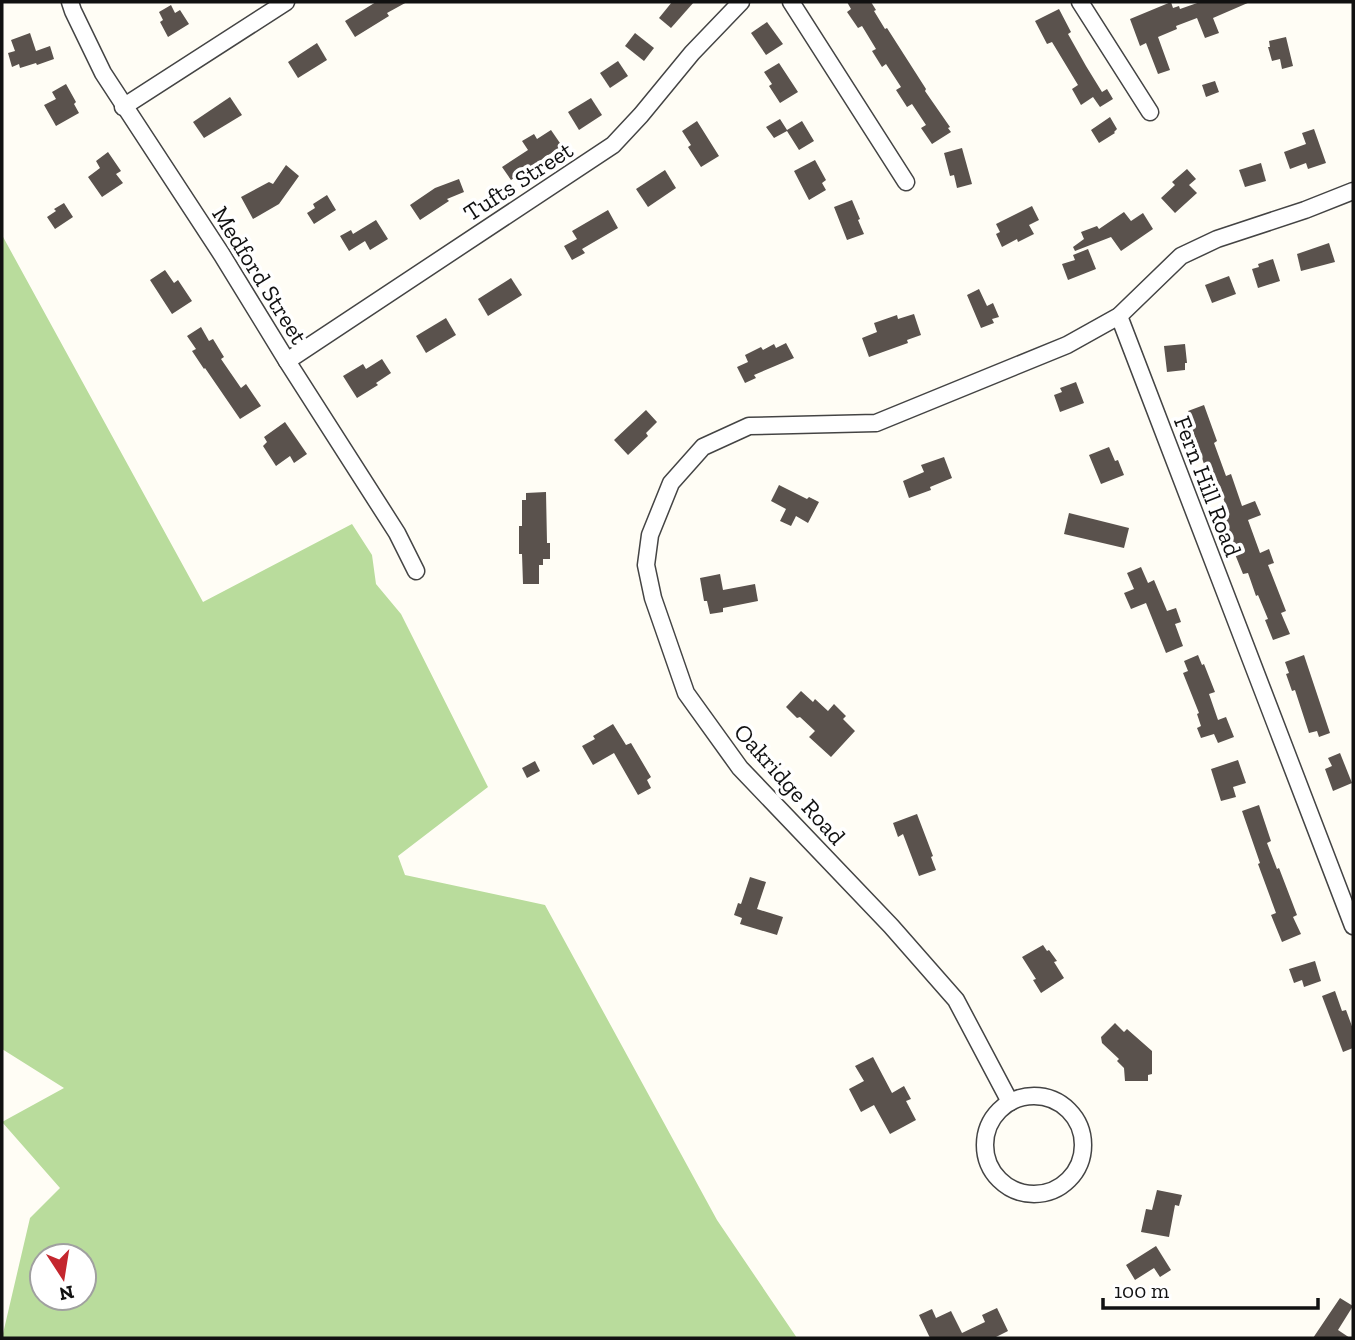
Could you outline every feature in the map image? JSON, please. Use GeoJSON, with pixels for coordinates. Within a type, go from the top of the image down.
{"type":"FeatureCollection","features":[{"type":"Feature","properties":{"kind":"street","name":"Medford Street"},"geometry":{"type":"LineString","coordinates":[[70,2],[103,73],[397,533],[416,571]]}},
{"type":"Feature","properties":{"kind":"street"},"geometry":{"type":"LineString","coordinates":[[124,107],[286,2]]}},
{"type":"Feature","properties":{"kind":"street","name":"Tufts Street"},"geometry":{"type":"LineString","coordinates":[[287,361],[613,145],[692,53],[741,2]]}},
{"type":"Feature","properties":{"kind":"street"},"geometry":{"type":"LineString","coordinates":[[791,2],[906,181]]}},
{"type":"Feature","properties":{"kind":"street"},"geometry":{"type":"LineString","coordinates":[[1080,2],[1150,112]]}},
{"type":"Feature","properties":{"kind":"street"},"geometry":{"type":"LineString","coordinates":[[1119,316],[1181,256],[1217,239],[1353,191]]}},
{"type":"Feature","properties":{"kind":"street","name":"Fern Hill Road"},"geometry":{"type":"LineString","coordinates":[[1119,316],[1353,926]]}},
{"type":"Feature","properties":{"kind":"street","name":"Oakridge Road"},"geometry":{"type":"LineString","coordinates":[[1010,1102],[956,1000],[891,926],[740,768],[686,693],[653,598],[646,565],[650,535],[671,483],[703,447],[749,426],[876,423],[1067,345],[1119,316]]}},
{"type":"Feature","properties":{"kind":"street"},"geometry":{"type":"LineString","coordinates":[[1032,1096],[1049,1098],[1068,1110],[1078,1123],[1083,1145],[1080,1161],[1072,1176],[1057,1189],[1039,1194],[1018,1192],[1003,1184],[992,1171],[984,1150],[986,1133],[997,1112],[1010,1102],[1032,1096]]}},
{"type":"Feature","properties":{"kind":"green space"},"geometry":{"type":"Polygon","coordinates":[[[2,235],[203,602],[352,524],[372,555],[376,584],[401,614],[488,787],[398,856],[405,875],[545,905],[717,1220],[797,1338],[2,1338],[30,1218],[60,1188],[2,1122],[64,1088],[2,1049],[2,235]]]}},
{"type":"Feature","properties":{"kind":"building"},"geometry":{"type":"Polygon","coordinates":[[[376,2],[407,2],[355,37],[345,21],[376,2]]]}},
{"type":"Feature","properties":{"kind":"building"},"geometry":{"type":"Polygon","coordinates":[[[672,2],[694,2],[671,28],[659,18],[672,2]]]}},
{"type":"Feature","properties":{"kind":"building"},"geometry":{"type":"Polygon","coordinates":[[[847,2],[871,2],[885,29],[887,28],[951,132],[932,144],[921,128],[926,125],[912,104],[907,107],[896,90],[901,87],[886,64],[882,67],[872,51],[876,49],[862,26],[858,28],[847,12],[851,9],[847,2]]]}},
{"type":"Feature","properties":{"kind":"building"},"geometry":{"type":"Polygon","coordinates":[[[1171,2],[1173,8],[1179,6],[1180,9],[1200,2],[1250,2],[1213,18],[1219,33],[1205,38],[1197,18],[1158,37],[1170,70],[1158,74],[1146,43],[1140,46],[1130,19],[1171,2]]]}},
{"type":"Feature","properties":{"kind":"building"},"geometry":{"type":"Polygon","coordinates":[[[171,5],[175,13],[180,10],[189,24],[168,37],[160,22],[163,20],[159,12],[171,5]]]}},
{"type":"Feature","properties":{"kind":"building"},"geometry":{"type":"Polygon","coordinates":[[[1059,9],[1071,32],[1068,34],[1086,66],[1102,92],[1107,89],[1113,99],[1100,107],[1093,97],[1081,105],[1072,89],[1078,85],[1052,42],[1047,44],[1035,21],[1059,9]]]}},
{"type":"Feature","properties":{"kind":"building"},"geometry":{"type":"Polygon","coordinates":[[[767,22],[783,44],[766,55],[751,33],[767,22]]]}},
{"type":"Feature","properties":{"kind":"building"},"geometry":{"type":"Polygon","coordinates":[[[30,33],[36,51],[50,46],[54,59],[37,65],[36,63],[20,68],[19,64],[12,67],[8,53],[15,51],[11,40],[30,33]]]}},
{"type":"Feature","properties":{"kind":"building"},"geometry":{"type":"Polygon","coordinates":[[[635,33],[654,48],[644,61],[625,46],[635,33]]]}},
{"type":"Feature","properties":{"kind":"building"},"geometry":{"type":"Polygon","coordinates":[[[1286,37],[1293,66],[1282,69],[1280,59],[1272,61],[1268,47],[1269,41],[1286,37]]]}},
{"type":"Feature","properties":{"kind":"building"},"geometry":{"type":"Polygon","coordinates":[[[317,43],[327,60],[298,78],[288,62],[317,43]]]}},
{"type":"Feature","properties":{"kind":"building"},"geometry":{"type":"Polygon","coordinates":[[[618,61],[628,76],[610,88],[600,73],[618,61]]]}},
{"type":"Feature","properties":{"kind":"building"},"geometry":{"type":"Polygon","coordinates":[[[779,63],[798,92],[780,103],[764,72],[779,63]]]}},
{"type":"Feature","properties":{"kind":"building"},"geometry":{"type":"Polygon","coordinates":[[[1215,81],[1219,92],[1206,97],[1202,85],[1215,81]]]}},
{"type":"Feature","properties":{"kind":"building"},"geometry":{"type":"Polygon","coordinates":[[[66,84],[79,113],[56,126],[44,105],[56,99],[52,92],[66,84]]]}},
{"type":"Feature","properties":{"kind":"building"},"geometry":{"type":"Polygon","coordinates":[[[230,97],[242,115],[204,138],[193,122],[230,97]]]}},
{"type":"Feature","properties":{"kind":"building"},"geometry":{"type":"Polygon","coordinates":[[[591,98],[602,115],[579,130],[568,112],[591,98]]]}},
{"type":"Feature","properties":{"kind":"building"},"geometry":{"type":"Polygon","coordinates":[[[1110,117],[1117,129],[1099,143],[1091,130],[1110,117]]]}},
{"type":"Feature","properties":{"kind":"building"},"geometry":{"type":"Polygon","coordinates":[[[780,119],[787,130],[802,121],[814,141],[799,150],[787,131],[774,138],[766,127],[780,119]]]}},
{"type":"Feature","properties":{"kind":"building"},"geometry":{"type":"Polygon","coordinates":[[[697,121],[719,156],[701,167],[688,147],[691,145],[682,131],[697,121]]]}},
{"type":"Feature","properties":{"kind":"building"},"geometry":{"type":"Polygon","coordinates":[[[1314,129],[1326,163],[1308,169],[1306,163],[1290,169],[1284,152],[1306,144],[1302,133],[1314,129]]]}},
{"type":"Feature","properties":{"kind":"building"},"geometry":{"type":"Polygon","coordinates":[[[551,130],[562,146],[511,180],[502,167],[528,150],[522,141],[534,134],[537,139],[551,130]]]}},
{"type":"Feature","properties":{"kind":"building"},"geometry":{"type":"Polygon","coordinates":[[[962,148],[972,184],[957,188],[954,175],[950,176],[944,153],[962,148]]]}},
{"type":"Feature","properties":{"kind":"building"},"geometry":{"type":"Polygon","coordinates":[[[108,152],[121,171],[116,174],[123,183],[102,197],[88,177],[100,168],[96,161],[108,152]]]}},
{"type":"Feature","properties":{"kind":"building"},"geometry":{"type":"Polygon","coordinates":[[[815,160],[826,180],[822,183],[826,190],[809,200],[794,171],[815,160]]]}},
{"type":"Feature","properties":{"kind":"building"},"geometry":{"type":"Polygon","coordinates":[[[1261,163],[1266,181],[1245,187],[1239,170],[1261,163]]]}},
{"type":"Feature","properties":{"kind":"building"},"geometry":{"type":"Polygon","coordinates":[[[286,165],[299,176],[279,204],[253,219],[241,197],[269,182],[273,184],[286,165]]]}},
{"type":"Feature","properties":{"kind":"building"},"geometry":{"type":"Polygon","coordinates":[[[1187,169],[1196,179],[1189,185],[1197,193],[1175,213],[1161,198],[1175,185],[1172,182],[1187,169]]]}},
{"type":"Feature","properties":{"kind":"building"},"geometry":{"type":"Polygon","coordinates":[[[665,170],[676,188],[648,207],[636,189],[665,170]]]}},
{"type":"Feature","properties":{"kind":"building"},"geometry":{"type":"Polygon","coordinates":[[[459,179],[464,192],[447,199],[449,201],[420,220],[410,205],[435,188],[459,179]]]}},
{"type":"Feature","properties":{"kind":"building"},"geometry":{"type":"Polygon","coordinates":[[[327,195],[336,210],[314,224],[307,213],[315,208],[313,204],[327,195]]]}},
{"type":"Feature","properties":{"kind":"building"},"geometry":{"type":"Polygon","coordinates":[[[852,200],[864,234],[847,240],[834,207],[852,200]]]}},
{"type":"Feature","properties":{"kind":"building"},"geometry":{"type":"Polygon","coordinates":[[[64,203],[73,217],[55,229],[47,217],[64,203]]]}},
{"type":"Feature","properties":{"kind":"building"},"geometry":{"type":"Polygon","coordinates":[[[1032,206],[1039,220],[1029,225],[1034,234],[1002,247],[996,234],[1000,232],[996,224],[1032,206]]]}},
{"type":"Feature","properties":{"kind":"building"},"geometry":{"type":"Polygon","coordinates":[[[608,210],[618,228],[582,249],[585,253],[572,260],[564,246],[577,239],[572,231],[608,210]]]}},
{"type":"Feature","properties":{"kind":"building"},"geometry":{"type":"Polygon","coordinates":[[[1124,212],[1131,221],[1143,213],[1153,229],[1121,251],[1111,237],[1075,251],[1073,247],[1084,239],[1081,232],[1097,226],[1099,229],[1124,212]]]}},
{"type":"Feature","properties":{"kind":"building"},"geometry":{"type":"Polygon","coordinates":[[[376,220],[388,239],[370,250],[365,241],[349,251],[340,236],[351,230],[353,234],[376,220]]]}},
{"type":"Feature","properties":{"kind":"building"},"geometry":{"type":"Polygon","coordinates":[[[1329,243],[1335,262],[1301,271],[1297,254],[1329,243]]]}},
{"type":"Feature","properties":{"kind":"building"},"geometry":{"type":"Polygon","coordinates":[[[1088,249],[1096,269],[1068,280],[1062,264],[1075,260],[1073,255],[1088,249]]]}},
{"type":"Feature","properties":{"kind":"building"},"geometry":{"type":"Polygon","coordinates":[[[1273,259],[1280,281],[1258,288],[1252,269],[1273,259]]]}},
{"type":"Feature","properties":{"kind":"building"},"geometry":{"type":"Polygon","coordinates":[[[165,270],[174,283],[178,280],[192,301],[172,314],[150,280],[165,270]]]}},
{"type":"Feature","properties":{"kind":"building"},"geometry":{"type":"Polygon","coordinates":[[[1229,276],[1236,294],[1212,303],[1205,285],[1229,276]]]}},
{"type":"Feature","properties":{"kind":"building"},"geometry":{"type":"Polygon","coordinates":[[[511,278],[522,295],[488,316],[478,299],[511,278]]]}},
{"type":"Feature","properties":{"kind":"building"},"geometry":{"type":"Polygon","coordinates":[[[979,289],[987,306],[993,303],[999,317],[992,319],[994,323],[981,328],[967,295],[979,289]]]}},
{"type":"Feature","properties":{"kind":"building"},"geometry":{"type":"Polygon","coordinates":[[[914,314],[921,335],[907,340],[908,343],[869,357],[862,338],[877,332],[874,323],[897,315],[898,319],[914,314]]]}},
{"type":"Feature","properties":{"kind":"building"},"geometry":{"type":"Polygon","coordinates":[[[446,318],[456,335],[426,353],[416,336],[446,318]]]}},
{"type":"Feature","properties":{"kind":"building"},"geometry":{"type":"Polygon","coordinates":[[[201,327],[209,341],[213,339],[224,357],[221,359],[241,388],[246,384],[261,406],[240,419],[192,351],[196,349],[187,336],[201,327]]]}},
{"type":"Feature","properties":{"kind":"building"},"geometry":{"type":"Polygon","coordinates":[[[786,343],[794,358],[754,375],[756,378],[745,383],[737,367],[748,362],[745,355],[761,347],[763,350],[774,344],[776,348],[786,343]]]}},
{"type":"Feature","properties":{"kind":"building"},"geometry":{"type":"Polygon","coordinates":[[[1185,344],[1185,370],[1167,372],[1164,346],[1185,344]]]}},
{"type":"Feature","properties":{"kind":"building"},"geometry":{"type":"Polygon","coordinates":[[[382,359],[391,373],[357,398],[343,376],[363,364],[366,369],[382,359]]]}},
{"type":"Feature","properties":{"kind":"building"},"geometry":{"type":"Polygon","coordinates":[[[1076,382],[1084,403],[1060,412],[1054,395],[1062,392],[1060,388],[1076,382]]]}},
{"type":"Feature","properties":{"kind":"building"},"geometry":{"type":"Polygon","coordinates":[[[1204,405],[1226,476],[1231,474],[1242,506],[1255,501],[1261,515],[1248,520],[1260,553],[1269,549],[1274,563],[1268,565],[1286,611],[1281,613],[1290,634],[1273,640],[1258,595],[1256,596],[1248,573],[1243,574],[1218,512],[1227,509],[1217,480],[1210,482],[1191,425],[1193,424],[1188,411],[1204,405]]]}},
{"type":"Feature","properties":{"kind":"building"},"geometry":{"type":"Polygon","coordinates":[[[646,410],[657,422],[646,433],[648,436],[628,455],[614,440],[646,410]]]}},
{"type":"Feature","properties":{"kind":"building"},"geometry":{"type":"Polygon","coordinates":[[[285,422],[307,454],[294,463],[290,456],[276,466],[263,446],[267,442],[264,437],[285,422]]]}},
{"type":"Feature","properties":{"kind":"building"},"geometry":{"type":"Polygon","coordinates":[[[1109,447],[1124,475],[1101,484],[1089,455],[1109,447]]]}},
{"type":"Feature","properties":{"kind":"building"},"geometry":{"type":"Polygon","coordinates":[[[944,457],[952,478],[909,498],[903,481],[924,472],[921,465],[944,457]]]}},
{"type":"Feature","properties":{"kind":"building"},"geometry":{"type":"Polygon","coordinates":[[[779,485],[819,502],[808,523],[796,516],[791,526],[780,521],[786,509],[771,501],[779,485]]]}},
{"type":"Feature","properties":{"kind":"building"},"geometry":{"type":"Polygon","coordinates":[[[546,492],[550,559],[543,559],[543,565],[539,565],[539,584],[523,584],[522,554],[519,554],[522,500],[526,500],[526,493],[546,492]]]}},
{"type":"Feature","properties":{"kind":"building"},"geometry":{"type":"Polygon","coordinates":[[[1069,513],[1129,528],[1124,548],[1064,534],[1069,513]]]}},
{"type":"Feature","properties":{"kind":"building"},"geometry":{"type":"Polygon","coordinates":[[[1141,567],[1148,583],[1154,580],[1167,611],[1176,608],[1181,622],[1175,624],[1183,646],[1166,653],[1146,603],[1131,609],[1124,593],[1134,589],[1127,573],[1141,567]]]}},
{"type":"Feature","properties":{"kind":"building"},"geometry":{"type":"Polygon","coordinates":[[[720,574],[723,590],[755,584],[758,601],[723,608],[723,612],[710,614],[707,601],[704,601],[700,578],[720,574]]]}},
{"type":"Feature","properties":{"kind":"building"},"geometry":{"type":"Polygon","coordinates":[[[1198,655],[1215,692],[1209,694],[1218,720],[1226,717],[1234,737],[1218,743],[1214,734],[1201,738],[1197,728],[1201,726],[1197,714],[1199,713],[1183,673],[1188,671],[1184,661],[1198,655]]]}},
{"type":"Feature","properties":{"kind":"building"},"geometry":{"type":"Polygon","coordinates":[[[1304,655],[1330,733],[1319,737],[1317,731],[1309,733],[1295,690],[1292,691],[1286,674],[1289,673],[1285,662],[1304,655]]]}},
{"type":"Feature","properties":{"kind":"building"},"geometry":{"type":"Polygon","coordinates":[[[801,691],[828,711],[834,704],[846,716],[843,719],[855,731],[831,757],[809,737],[815,731],[786,707],[801,691]]]}},
{"type":"Feature","properties":{"kind":"building"},"geometry":{"type":"Polygon","coordinates":[[[613,724],[626,745],[631,743],[651,777],[647,780],[651,788],[638,795],[614,753],[593,765],[582,746],[613,724]]]}},
{"type":"Feature","properties":{"kind":"building"},"geometry":{"type":"Polygon","coordinates":[[[1340,753],[1352,783],[1333,791],[1325,769],[1332,766],[1328,758],[1340,753]]]}},
{"type":"Feature","properties":{"kind":"building"},"geometry":{"type":"Polygon","coordinates":[[[1238,760],[1246,783],[1233,787],[1236,797],[1221,801],[1211,769],[1238,760]]]}},
{"type":"Feature","properties":{"kind":"building"},"geometry":{"type":"Polygon","coordinates":[[[535,761],[540,771],[527,778],[522,768],[535,761]]]}},
{"type":"Feature","properties":{"kind":"building"},"geometry":{"type":"Polygon","coordinates":[[[1259,805],[1271,841],[1267,843],[1297,915],[1293,917],[1301,934],[1282,942],[1271,915],[1276,913],[1242,811],[1259,805]]]}},
{"type":"Feature","properties":{"kind":"building"},"geometry":{"type":"Polygon","coordinates":[[[917,814],[936,870],[919,876],[903,834],[898,837],[893,823],[917,814]]]}},
{"type":"Feature","properties":{"kind":"building"},"geometry":{"type":"Polygon","coordinates":[[[750,877],[766,882],[757,909],[783,917],[777,935],[740,924],[742,918],[734,915],[738,903],[741,904],[750,877]]]}},
{"type":"Feature","properties":{"kind":"building"},"geometry":{"type":"Polygon","coordinates":[[[1043,945],[1057,961],[1054,962],[1064,978],[1041,993],[1033,980],[1036,979],[1022,957],[1043,945]]]}},
{"type":"Feature","properties":{"kind":"building"},"geometry":{"type":"Polygon","coordinates":[[[1315,961],[1321,981],[1304,987],[1302,980],[1294,983],[1289,969],[1315,961]]]}},
{"type":"Feature","properties":{"kind":"building"},"geometry":{"type":"Polygon","coordinates":[[[1335,991],[1342,1011],[1346,1010],[1353,1029],[1353,1048],[1343,1052],[1322,996],[1335,991]]]}},
{"type":"Feature","properties":{"kind":"building"},"geometry":{"type":"Polygon","coordinates":[[[1115,1023],[1124,1032],[1127,1029],[1152,1051],[1152,1074],[1148,1075],[1148,1081],[1125,1081],[1124,1068],[1117,1061],[1119,1059],[1102,1043],[1101,1037],[1115,1023]]]}},
{"type":"Feature","properties":{"kind":"building"},"geometry":{"type":"Polygon","coordinates":[[[873,1057],[892,1093],[904,1086],[911,1099],[906,1101],[916,1120],[890,1134],[874,1105],[861,1112],[849,1089],[864,1081],[855,1066],[873,1057]]]}},
{"type":"Feature","properties":{"kind":"building"},"geometry":{"type":"Polygon","coordinates":[[[1157,1190],[1182,1195],[1179,1206],[1175,1205],[1169,1237],[1141,1232],[1146,1209],[1152,1210],[1157,1190]]]}},
{"type":"Feature","properties":{"kind":"building"},"geometry":{"type":"Polygon","coordinates":[[[1156,1246],[1171,1270],[1160,1277],[1154,1268],[1135,1280],[1126,1265],[1156,1246]]]}},
{"type":"Feature","properties":{"kind":"building"},"geometry":{"type":"Polygon","coordinates":[[[1340,1298],[1353,1306],[1338,1330],[1350,1338],[1313,1338],[1340,1298]]]}},
{"type":"Feature","properties":{"kind":"building"},"geometry":{"type":"Polygon","coordinates":[[[997,1308],[1008,1331],[994,1338],[930,1338],[919,1315],[932,1309],[936,1318],[951,1311],[962,1333],[985,1322],[982,1315],[997,1308]]]}}]}
